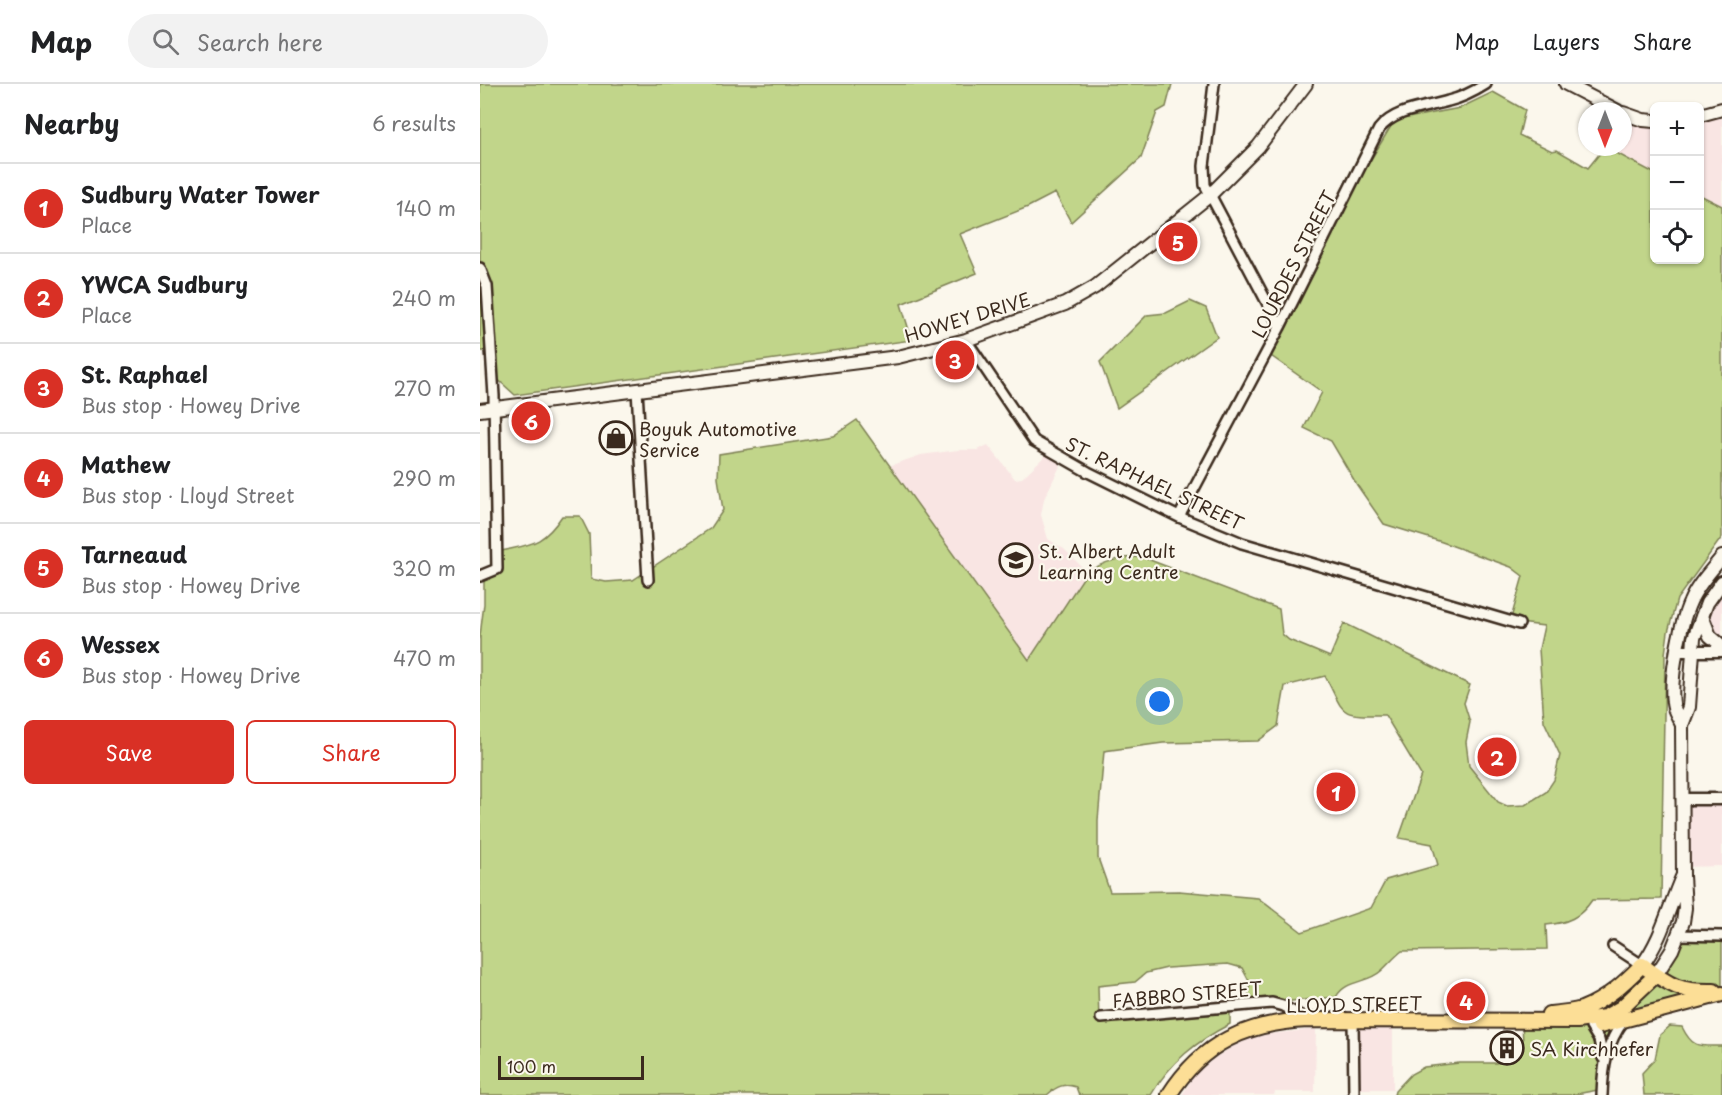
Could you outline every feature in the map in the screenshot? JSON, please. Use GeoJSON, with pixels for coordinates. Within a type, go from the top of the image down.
{"type":"FeatureCollection","features":[{"type":"Feature","properties":{"kind":"main road","name":"HOWEY DRIVE"},"geometry":{"type":"LineString","coordinates":[[480,410],[898,357],[966,340],[1079,297],[1095,287],[1209,196],[1258,147],[1306,84]]}},
{"type":"Feature","properties":{"kind":"main road"},"geometry":{"type":"LineString","coordinates":[[1566,84],[1601,102]]}},
{"type":"Feature","properties":{"kind":"main road"},"geometry":{"type":"LineString","coordinates":[[1704,114],[1722,109]]}},
{"type":"Feature","properties":{"kind":"main road"},"geometry":{"type":"LineString","coordinates":[[1632,116],[1650,121]]}},
{"type":"Feature","properties":{"kind":"main road"},"geometry":{"type":"LineString","coordinates":[[1682,725],[1674,707],[1676,651],[1690,601],[1722,557]]}},
{"type":"Feature","properties":{"kind":"main road"},"geometry":{"type":"LineString","coordinates":[[1656,975],[1672,950],[1683,922],[1685,908],[1682,725],[1689,707],[1694,638],[1707,603],[1722,582]]}},
{"type":"Feature","properties":{"kind":"main road"},"geometry":{"type":"LineString","coordinates":[[1702,616],[1710,636],[1722,646]]}},
{"type":"Feature","properties":{"kind":"main road"},"geometry":{"type":"LineString","coordinates":[[1683,876],[1669,905],[1661,931],[1642,965],[1675,987],[1699,992],[1722,992]]}},
{"type":"Feature","properties":{"kind":"main road","name":"LLOYD STREET"},"geometry":{"type":"LineString","coordinates":[[1494,1022],[1580,1010],[1621,986],[1642,965]]}},
{"type":"Feature","properties":{"kind":"main road","name":"LLOYD STREET"},"geometry":{"type":"LineString","coordinates":[[1169,1095],[1189,1067],[1218,1044],[1236,1034],[1265,1026],[1308,1020],[1577,1021],[1605,1017],[1621,1008],[1656,975]]}},
{"type":"Feature","properties":{"kind":"main road"},"geometry":{"type":"LineString","coordinates":[[1385,1022],[1473,1030],[1591,1027],[1722,992]]}},
{"type":"Feature","properties":{"kind":"street"},"geometry":{"type":"LineString","coordinates":[[1214,84],[1203,177],[1209,196],[1280,327]]}},
{"type":"Feature","properties":{"kind":"street","name":"LOURDES STREET"},"geometry":{"type":"LineString","coordinates":[[1179,517],[1280,327],[1365,156],[1384,123],[1408,111],[1451,101],[1486,84]]}},
{"type":"Feature","properties":{"kind":"street"},"geometry":{"type":"LineString","coordinates":[[480,268],[487,286],[494,409],[497,569],[480,576]]}},
{"type":"Feature","properties":{"kind":"street","name":"ST. RAPHAEL STREET"},"geometry":{"type":"LineString","coordinates":[[966,340],[1028,433],[1040,447],[1179,517],[1242,543],[1519,624]]}},
{"type":"Feature","properties":{"kind":"street"},"geometry":{"type":"LineString","coordinates":[[637,390],[648,580]]}},
{"type":"Feature","properties":{"kind":"street"},"geometry":{"type":"LineString","coordinates":[[1676,651],[1722,651]]}},
{"type":"Feature","properties":{"kind":"street"},"geometry":{"type":"LineString","coordinates":[[1682,799],[1722,799]]}},
{"type":"Feature","properties":{"kind":"street"},"geometry":{"type":"LineString","coordinates":[[1678,935],[1722,936]]}},
{"type":"Feature","properties":{"kind":"street"},"geometry":{"type":"LineString","coordinates":[[1613,946],[1642,965]]}},
{"type":"Feature","properties":{"kind":"street","name":"FABBRO STREET"},"geometry":{"type":"LineString","coordinates":[[1101,1018],[1272,1003],[1283,1006],[1308,1020]]}},
{"type":"Feature","properties":{"kind":"street"},"geometry":{"type":"LineString","coordinates":[[1602,1095],[1604,1062],[1610,1042],[1624,1020]]}},
{"type":"Feature","properties":{"kind":"street"},"geometry":{"type":"LineString","coordinates":[[1353,1021],[1354,1095]]}},
{"type":"Feature","properties":{"kind":"street"},"geometry":{"type":"LineString","coordinates":[[1591,1027],[1599,1040],[1604,1062]]}},
{"type":"Feature","properties":{"kind":"shaded area"},"geometry":{"type":"Polygon","coordinates":[[[1722,110],[1722,206],[1704,197],[1704,115],[1722,110]]]}},
{"type":"Feature","properties":{"kind":"shaded area"},"geometry":{"type":"Polygon","coordinates":[[[1632,116],[1650,121],[1650,171],[1621,156],[1632,156],[1632,116]]]}},
{"type":"Feature","properties":{"kind":"shaded area","name":"St. Albert Adult Learning Centre"},"geometry":{"type":"Polygon","coordinates":[[[988,445],[1015,479],[1022,478],[1049,452],[1063,460],[1044,499],[1041,515],[1048,539],[1064,549],[1087,572],[1029,660],[889,466],[921,455],[977,450],[988,445]]]}},
{"type":"Feature","properties":{"kind":"shaded area"},"geometry":{"type":"Polygon","coordinates":[[[1722,583],[1722,645],[1707,629],[1708,603],[1722,583]]]}},
{"type":"Feature","properties":{"kind":"shaded area"},"geometry":{"type":"Polygon","coordinates":[[[1683,798],[1722,798],[1722,866],[1683,867],[1683,798]]]}},
{"type":"Feature","properties":{"kind":"shaded area"},"geometry":{"type":"Polygon","coordinates":[[[1355,1017],[1393,1017],[1393,1089],[1355,1089],[1355,1017]]]}},
{"type":"Feature","properties":{"kind":"shaded area"},"geometry":{"type":"Polygon","coordinates":[[[1316,1029],[1315,1092],[1275,1092],[1274,1095],[1182,1095],[1195,1074],[1232,1047],[1268,1034],[1316,1029]]]}},
{"type":"Feature","properties":{"kind":"green space"},"geometry":{"type":"Polygon","coordinates":[[[480,84],[1172,84],[1166,107],[1157,112],[1141,158],[1071,222],[1055,193],[1028,207],[960,234],[977,273],[901,304],[912,340],[515,395],[493,375],[492,351],[480,351],[480,84]]]}},
{"type":"Feature","properties":{"kind":"green space"},"geometry":{"type":"Polygon","coordinates":[[[1493,92],[1525,110],[1519,135],[1552,151],[1557,150],[1588,168],[1598,156],[1622,156],[1650,171],[1650,264],[1704,264],[1704,197],[1722,206],[1722,537],[1677,599],[1668,632],[1665,654],[1661,899],[1592,900],[1578,915],[1560,923],[1546,925],[1547,949],[1402,951],[1384,969],[1369,978],[1345,987],[1336,997],[1247,1005],[1250,983],[1242,968],[1228,964],[1167,968],[1146,973],[1135,982],[1098,986],[1099,1022],[1230,1013],[1230,1024],[1185,1053],[1158,1083],[1151,1095],[1079,1095],[1076,1087],[1064,1085],[1057,1087],[1047,1095],[480,1095],[480,636],[484,604],[484,576],[498,569],[498,552],[534,542],[548,533],[562,516],[580,516],[589,534],[591,579],[606,582],[633,580],[711,528],[723,510],[718,478],[719,454],[833,436],[857,420],[1029,660],[1087,572],[1113,560],[1142,557],[1279,609],[1282,634],[1289,640],[1330,657],[1344,623],[1470,685],[1464,703],[1470,722],[1466,742],[1469,766],[1498,802],[1507,806],[1525,805],[1546,792],[1554,780],[1560,755],[1544,721],[1539,649],[1544,626],[1510,622],[1523,576],[1511,567],[1384,524],[1331,441],[1304,428],[1322,392],[1271,356],[1367,166],[1391,126],[1402,119],[1460,108],[1493,92]],[[1325,676],[1285,686],[1278,726],[1258,741],[1163,743],[1104,751],[1098,820],[1098,858],[1110,892],[1179,891],[1258,898],[1302,932],[1371,908],[1386,880],[1438,865],[1432,844],[1399,838],[1421,775],[1385,715],[1358,715],[1350,713],[1341,706],[1325,676]]]}},
{"type":"Feature","properties":{"kind":"green space"},"geometry":{"type":"Polygon","coordinates":[[[1190,301],[1206,308],[1217,337],[1117,408],[1100,362],[1147,315],[1166,313],[1190,301]]]}},
{"type":"Feature","properties":{"kind":"green space"},"geometry":{"type":"Polygon","coordinates":[[[1679,935],[1722,936],[1722,990],[1626,1017],[1616,1032],[1603,1089],[1571,1095],[1394,1095],[1411,1074],[1424,1067],[1459,1063],[1496,1063],[1511,1059],[1523,1047],[1522,1017],[1604,1014],[1637,995],[1679,935]]]}},
{"type":"Feature","properties":{"kind":"green space"},"geometry":{"type":"Polygon","coordinates":[[[1670,1026],[1682,1027],[1693,1043],[1698,1045],[1722,1046],[1722,1095],[1644,1095],[1642,1073],[1655,1059],[1660,1035],[1670,1026]]]}},
{"type":"Feature","properties":{"kind":"place","name":"Tarneaud"},"geometry":{"type":"Point","coordinates":[1178,242]}},
{"type":"Feature","properties":{"kind":"place","name":"St. Raphael"},"geometry":{"type":"Point","coordinates":[955,360]}},
{"type":"Feature","properties":{"kind":"place","name":"Wessex"},"geometry":{"type":"Point","coordinates":[531,421]}},
{"type":"Feature","properties":{"kind":"place","name":"Boyuk Automotive Service"},"geometry":{"type":"Point","coordinates":[616,438]}},
{"type":"Feature","properties":{"kind":"place","name":"St. Albert Adult Learning Centre"},"geometry":{"type":"Point","coordinates":[1016,560]}},
{"type":"Feature","properties":{"kind":"place","name":"YWCA Sudbury"},"geometry":{"type":"Point","coordinates":[1497,757]}},
{"type":"Feature","properties":{"kind":"place","name":"Sudbury Water Tower"},"geometry":{"type":"Point","coordinates":[1336,792]}},
{"type":"Feature","properties":{"kind":"place","name":"Mathew"},"geometry":{"type":"Point","coordinates":[1466,1001]}},
{"type":"Feature","properties":{"kind":"place","name":"SA Kirchhefer"},"geometry":{"type":"Point","coordinates":[1507,1048]}}]}
